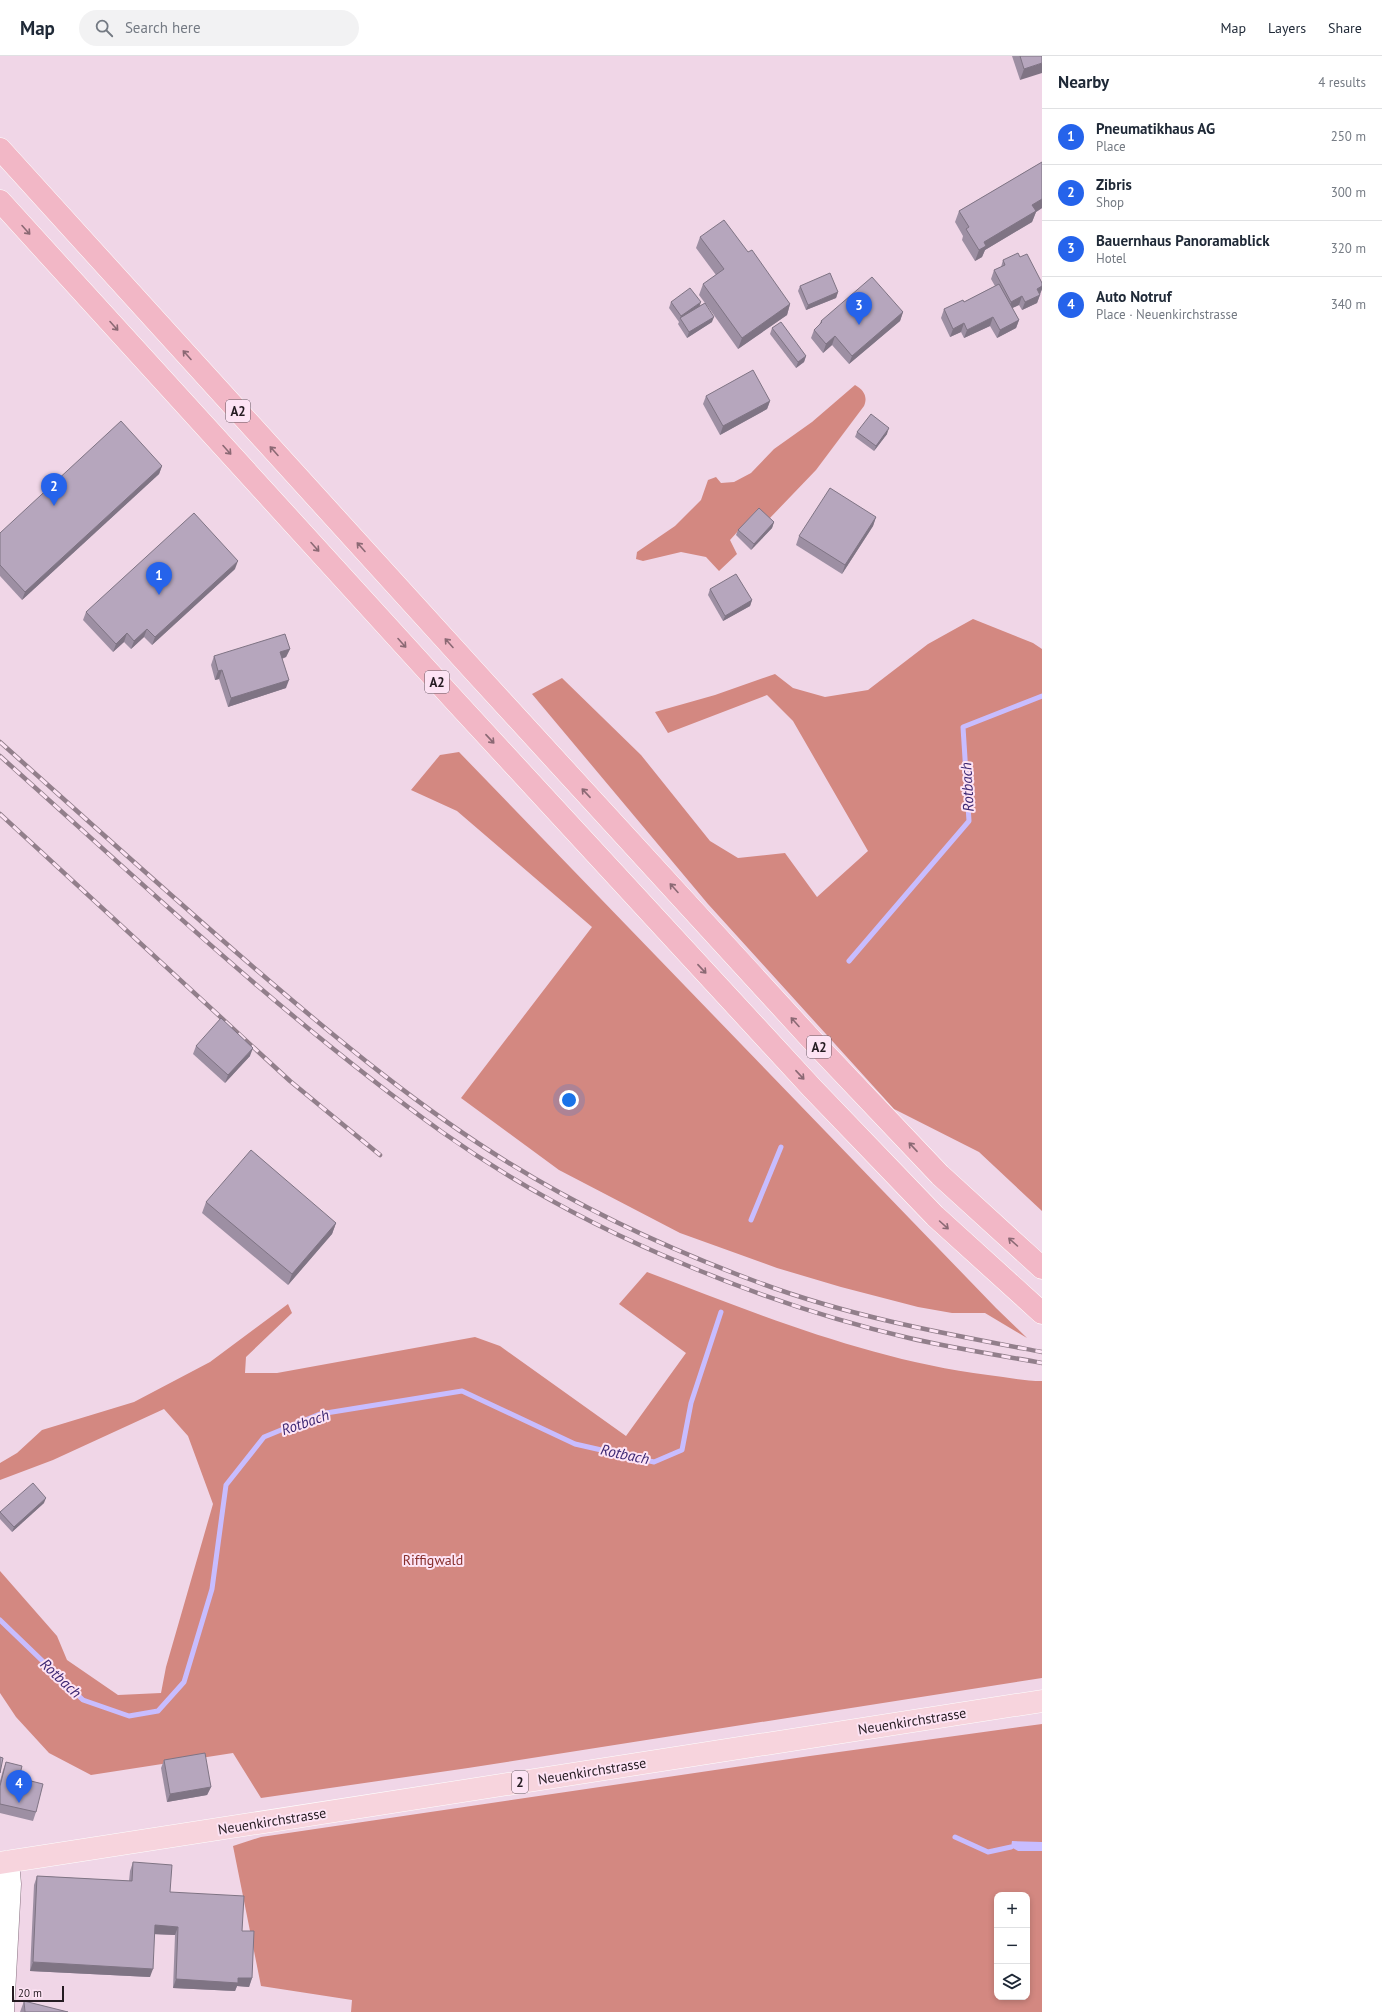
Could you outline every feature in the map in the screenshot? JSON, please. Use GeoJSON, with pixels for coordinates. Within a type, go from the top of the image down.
{"type":"FeatureCollection","features":[{"type":"Feature","properties":{"kind":"highway","name":"A2"},"geometry":{"type":"LineString","coordinates":[[0,149],[811,1039],[940,1175],[1042,1268]]}},
{"type":"Feature","properties":{"kind":"highway","name":"A2"},"geometry":{"type":"LineString","coordinates":[[0,201],[812,1088],[934,1216],[1040,1311]]}},
{"type":"Feature","properties":{"kind":"main road","name":"Neuenkirchstrasse"},"geometry":{"type":"LineString","coordinates":[[4,1862],[1042,1701]]}},
{"type":"Feature","properties":{"kind":"street"},"geometry":{"type":"LineString","coordinates":[[3,2012],[10,1884],[4,1862]]}},
{"type":"Feature","properties":{"kind":"green space"},"geometry":{"type":"Polygon","coordinates":[[[855,385],[861,389],[864,394],[866,400],[864,406],[816,470],[769,519],[757,510],[730,540],[737,554],[719,571],[706,557],[681,552],[643,561],[636,559],[637,552],[675,526],[701,500],[708,480],[716,477],[721,483],[734,482],[751,473],[774,449],[812,422],[855,385]]]}},
{"type":"Feature","properties":{"kind":"green space"},"geometry":{"type":"Polygon","coordinates":[[[973,619],[1033,643],[1042,649],[1042,1211],[979,1152],[894,1109],[708,904],[532,694],[562,678],[641,755],[710,841],[738,858],[785,853],[817,897],[868,851],[793,721],[767,695],[668,733],[655,712],[715,695],[775,674],[793,688],[825,697],[868,690],[928,644],[973,619]]]}},
{"type":"Feature","properties":{"kind":"green space"},"geometry":{"type":"Polygon","coordinates":[[[459,752],[996,1308],[1027,1338],[985,1313],[952,1313],[918,1307],[841,1287],[777,1268],[680,1233],[559,1170],[461,1098],[592,927],[457,811],[411,790],[440,755],[459,752]]]}},
{"type":"Feature","properties":{"kind":"green space","name":"Riffigwald"},"geometry":{"type":"Polygon","coordinates":[[[647,1272],[814,1334],[857,1347],[944,1368],[1015,1379],[1042,1381],[1042,1678],[468,1768],[261,1798],[233,1753],[91,1775],[49,1753],[16,1717],[0,1693],[0,1571],[57,1636],[67,1660],[118,1695],[161,1693],[166,1667],[213,1504],[188,1436],[164,1409],[53,1460],[0,1480],[0,1463],[17,1453],[42,1430],[134,1402],[210,1362],[288,1304],[292,1313],[246,1357],[245,1373],[277,1373],[475,1337],[500,1346],[626,1436],[686,1353],[619,1304],[647,1272]]]}},
{"type":"Feature","properties":{"kind":"green space"},"geometry":{"type":"Polygon","coordinates":[[[1042,1724],[1042,2012],[351,2012],[352,2000],[261,1986],[233,1846],[261,1837],[810,1756],[1042,1724]]]}},
{"type":"Feature","properties":{"kind":"shaded area"},"geometry":{"type":"Polygon","coordinates":[[[1012,1841],[1042,1842],[1042,1851],[1018,1851],[1011,1847],[1012,1841]]]}},
{"type":"Feature","properties":{"kind":"building"},"geometry":{"type":"Polygon","coordinates":[[[1020,56],[1042,56],[1042,63],[1024,69],[1020,56]]]}},
{"type":"Feature","properties":{"kind":"building"},"geometry":{"type":"Polygon","coordinates":[[[1042,162],[1042,199],[1032,205],[1036,211],[984,242],[986,246],[979,250],[966,229],[969,227],[959,211],[1042,162]]]}},
{"type":"Feature","properties":{"kind":"building"},"geometry":{"type":"Polygon","coordinates":[[[724,220],[748,252],[752,250],[790,304],[742,338],[703,284],[724,269],[700,237],[724,220]]]}},
{"type":"Feature","properties":{"kind":"building"},"geometry":{"type":"Polygon","coordinates":[[[1018,253],[1020,257],[1027,254],[1042,283],[1042,286],[1037,289],[1040,295],[1025,302],[1022,296],[1011,302],[994,270],[1005,265],[1003,260],[1018,253]]]}},
{"type":"Feature","properties":{"kind":"building"},"geometry":{"type":"Polygon","coordinates":[[[830,273],[838,292],[808,305],[800,286],[830,273]]]}},
{"type":"Feature","properties":{"kind":"building"},"geometry":{"type":"Polygon","coordinates":[[[872,277],[903,312],[852,356],[835,336],[826,344],[814,330],[822,322],[821,321],[872,277]]]}},
{"type":"Feature","properties":{"kind":"building"},"geometry":{"type":"Polygon","coordinates":[[[999,284],[1019,320],[1000,330],[993,317],[967,330],[964,323],[953,329],[944,309],[963,300],[964,302],[999,284]]]}},
{"type":"Feature","properties":{"kind":"building"},"geometry":{"type":"Polygon","coordinates":[[[690,288],[701,302],[681,316],[671,302],[690,288]]]}},
{"type":"Feature","properties":{"kind":"building"},"geometry":{"type":"Polygon","coordinates":[[[705,303],[714,317],[689,332],[680,318],[705,303]]]}},
{"type":"Feature","properties":{"kind":"building"},"geometry":{"type":"Polygon","coordinates":[[[781,322],[806,356],[798,362],[772,328],[781,322]]]}},
{"type":"Feature","properties":{"kind":"building"},"geometry":{"type":"Polygon","coordinates":[[[753,370],[770,401],[723,426],[706,396],[753,370]]]}},
{"type":"Feature","properties":{"kind":"building"},"geometry":{"type":"Polygon","coordinates":[[[871,414],[889,428],[876,446],[857,432],[871,414]]]}},
{"type":"Feature","properties":{"kind":"building"},"geometry":{"type":"Polygon","coordinates":[[[121,421],[162,466],[25,592],[0,565],[0,533],[121,421]]]}},
{"type":"Feature","properties":{"kind":"building"},"geometry":{"type":"Polygon","coordinates":[[[830,488],[876,517],[845,565],[799,536],[830,488]]]}},
{"type":"Feature","properties":{"kind":"building"},"geometry":{"type":"Polygon","coordinates":[[[759,508],[774,522],[754,544],[738,530],[759,508]]]}},
{"type":"Feature","properties":{"kind":"building"},"geometry":{"type":"Polygon","coordinates":[[[194,513],[238,561],[155,637],[147,629],[134,641],[127,633],[116,644],[86,612],[194,513]]]}},
{"type":"Feature","properties":{"kind":"building"},"geometry":{"type":"Polygon","coordinates":[[[736,574],[752,600],[725,616],[710,589],[736,574]]]}},
{"type":"Feature","properties":{"kind":"building"},"geometry":{"type":"Polygon","coordinates":[[[285,634],[290,649],[280,652],[289,680],[231,698],[222,670],[218,671],[214,656],[285,634]]]}},
{"type":"Feature","properties":{"kind":"building"},"geometry":{"type":"Polygon","coordinates":[[[221,1018],[253,1048],[228,1075],[196,1046],[221,1018]]]}},
{"type":"Feature","properties":{"kind":"building"},"geometry":{"type":"Polygon","coordinates":[[[251,1150],[336,1223],[292,1274],[206,1202],[251,1150]]]}},
{"type":"Feature","properties":{"kind":"building"},"geometry":{"type":"Polygon","coordinates":[[[33,1483],[46,1498],[14,1527],[0,1512],[33,1483]]]}},
{"type":"Feature","properties":{"kind":"building"},"geometry":{"type":"Polygon","coordinates":[[[205,1753],[211,1787],[170,1794],[164,1760],[205,1753]]]}},
{"type":"Feature","properties":{"kind":"building"},"geometry":{"type":"Polygon","coordinates":[[[0,1757],[3,1758],[0,1773],[0,1757]]]}},
{"type":"Feature","properties":{"kind":"building"},"geometry":{"type":"Polygon","coordinates":[[[6,1762],[22,1766],[19,1778],[43,1784],[36,1812],[0,1804],[0,1786],[6,1762]]]}},
{"type":"Feature","properties":{"kind":"building"},"geometry":{"type":"Polygon","coordinates":[[[133,1862],[172,1865],[170,1892],[244,1896],[242,1931],[254,1931],[252,1978],[238,1978],[238,1983],[176,1979],[178,1927],[155,1925],[153,1969],[33,1962],[37,1876],[132,1881],[133,1862]]]}},
{"type":"Feature","properties":{"kind":"building"},"geometry":{"type":"Polygon","coordinates":[[[24,2001],[68,2012],[25,2012],[24,2001]]]}},
{"type":"Feature","properties":{"kind":"waterway","name":"Rotbach"},"geometry":{"type":"LineString","coordinates":[[849,961],[969,821],[963,727],[1042,696]]}},
{"type":"Feature","properties":{"kind":"waterway","name":"Rotbach"},"geometry":{"type":"LineString","coordinates":[[751,1220],[781,1147]]}},
{"type":"Feature","properties":{"kind":"waterway","name":"Rotbach"},"geometry":{"type":"LineString","coordinates":[[0,1620],[83,1700],[129,1716],[158,1711],[184,1682],[212,1589],[226,1485],[264,1437],[320,1414],[462,1391],[575,1444],[654,1462],[682,1450],[691,1403],[721,1312]]}},
{"type":"Feature","properties":{"kind":"waterway"},"geometry":{"type":"LineString","coordinates":[[955,1837],[988,1852],[1011,1847]]}},
{"type":"Feature","properties":{"kind":"railway"},"geometry":{"type":"LineString","coordinates":[[0,742],[226,944],[349,1048],[444,1120],[476,1142],[539,1181],[600,1214],[663,1244],[727,1271],[794,1295],[829,1306],[900,1324],[1042,1352]]}},
{"type":"Feature","properties":{"kind":"railway"},"geometry":{"type":"LineString","coordinates":[[0,756],[216,950],[327,1044],[442,1132],[530,1188],[591,1222],[623,1237],[713,1276],[768,1297],[824,1315],[909,1338],[1042,1363]]}},
{"type":"Feature","properties":{"kind":"railway"},"geometry":{"type":"LineString","coordinates":[[0,814],[290,1081],[380,1155]]}},
{"type":"Feature","properties":{"kind":"place","name":"Bauernhaus Panoramablick"},"geometry":{"type":"Point","coordinates":[859,325]}},
{"type":"Feature","properties":{"kind":"place","name":"Zibris"},"geometry":{"type":"Point","coordinates":[54,506]}},
{"type":"Feature","properties":{"kind":"place","name":"Pneumatikhaus AG"},"geometry":{"type":"Point","coordinates":[159,595]}},
{"type":"Feature","properties":{"kind":"place","name":"Auto Notruf"},"geometry":{"type":"Point","coordinates":[19,1803]}}]}
